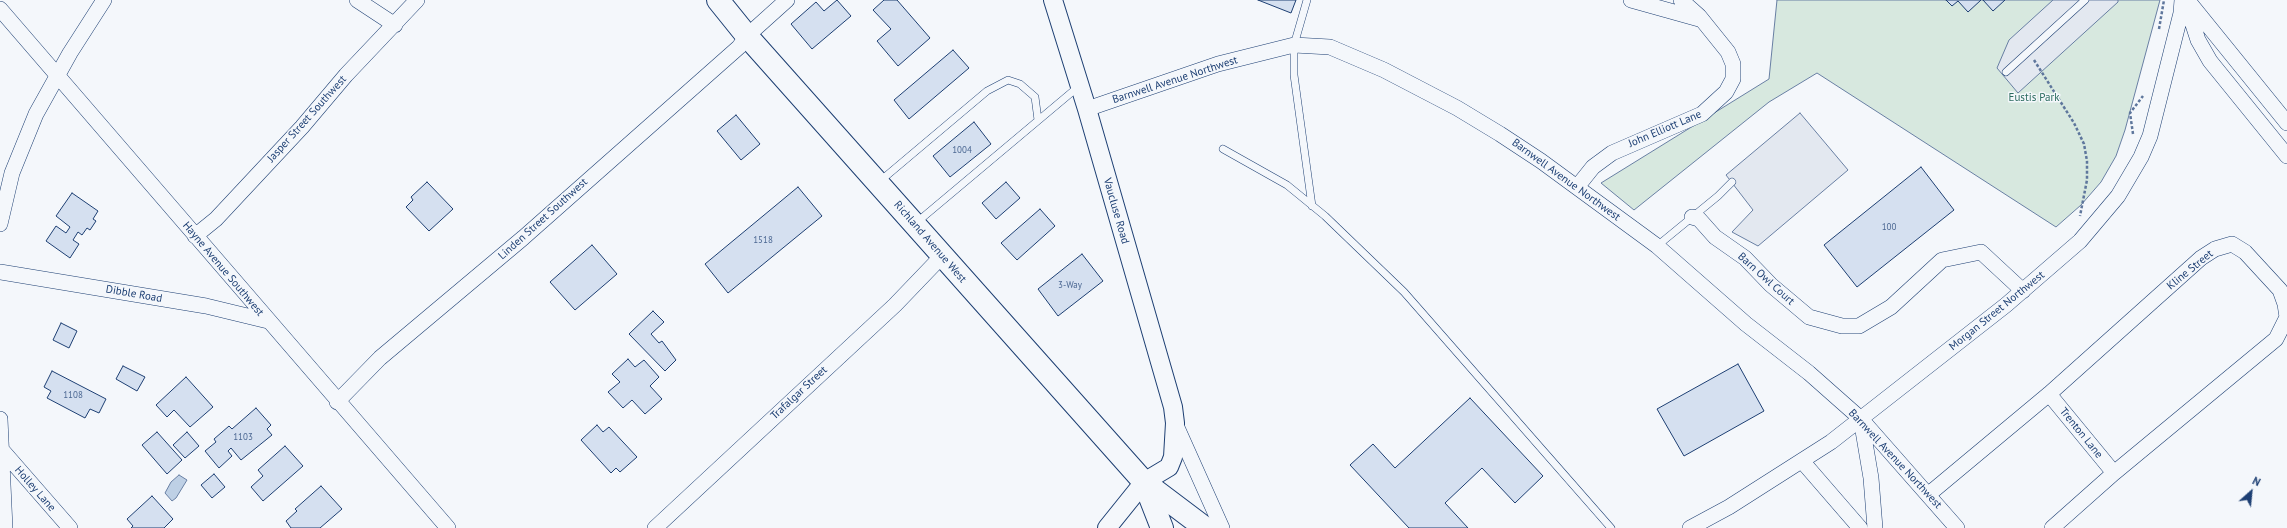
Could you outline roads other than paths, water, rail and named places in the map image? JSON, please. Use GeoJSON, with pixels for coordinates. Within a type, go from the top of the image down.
{"type":"FeatureCollection","features":[{"type":"Feature","properties":{"kind":"main road","name":"Richland Avenue West"},"geometry":{"type":"LineString","coordinates":[[718,0],[747,36],[879,182],[942,256],[1144,482],[1205,528]]}},
{"type":"Feature","properties":{"kind":"main road","name":"Richland Avenue West"},"geometry":{"type":"LineString","coordinates":[[1144,482],[1162,528]]}},
{"type":"Feature","properties":{"kind":"street"},"geometry":{"type":"LineString","coordinates":[[0,224],[12,173],[36,114],[58,78],[70,52],[104,0]]}},
{"type":"Feature","properties":{"kind":"street"},"geometry":{"type":"LineString","coordinates":[[357,0],[395,25]]}},
{"type":"Feature","properties":{"kind":"street","name":"Jasper Street Southwest"},"geometry":{"type":"LineString","coordinates":[[196,236],[221,213],[417,0]]}},
{"type":"Feature","properties":{"kind":"street","name":"Linden Street Southwest"},"geometry":{"type":"LineString","coordinates":[[337,402],[380,358],[488,268],[739,47],[747,36],[787,0]]}},
{"type":"Feature","properties":{"kind":"street","name":"Vaucluse Road"},"geometry":{"type":"LineString","coordinates":[[1053,0],[1087,109],[1173,407],[1175,423],[1173,457],[1169,467],[1144,482]]}},
{"type":"Feature","properties":{"kind":"street"},"geometry":{"type":"LineString","coordinates":[[1631,0],[1702,20]]}},
{"type":"Feature","properties":{"kind":"street","name":"John Elliott Lane"},"geometry":{"type":"LineString","coordinates":[[1577,187],[1593,167],[1612,153],[1702,114],[1726,92],[1733,79],[1732,64],[1728,52],[1702,20],[1681,0]]}},
{"type":"Feature","properties":{"kind":"street"},"geometry":{"type":"LineString","coordinates":[[2185,0],[2287,123]]}},
{"type":"Feature","properties":{"kind":"street"},"geometry":{"type":"LineString","coordinates":[[2185,0],[2198,40],[2210,60],[2287,156]]}},
{"type":"Feature","properties":{"kind":"street","name":"Morgan Street Northwest"},"geometry":{"type":"LineString","coordinates":[[1690,528],[1729,507],[1802,461],[1861,419],[2023,291],[2080,241],[2100,219],[2131,177],[2150,136],[2185,0]]}},
{"type":"Feature","properties":{"kind":"street","name":"Hayne Avenue Southwest"},"geometry":{"type":"LineString","coordinates":[[0,8],[58,78],[196,236],[337,402],[448,528]]}},
{"type":"Feature","properties":{"kind":"street","name":"Barnwell Avenue Northwest"},"geometry":{"type":"LineString","coordinates":[[1087,109],[1218,64],[1294,45],[1330,48],[1384,70],[1500,134],[1577,187],[1657,246],[1746,324],[1809,373],[1861,419],[1958,528]]}},
{"type":"Feature","properties":{"kind":"street","name":"Barn Owl Court"},"geometry":{"type":"LineString","coordinates":[[1692,217],[1699,219],[1715,237],[1745,258],[1771,285],[1809,317],[1842,326],[1859,326],[1891,307],[1942,260],[1982,252],[2023,291]]}},
{"type":"Feature","properties":{"kind":"street","name":"Kline Street"},"geometry":{"type":"LineString","coordinates":[[1929,494],[2049,394],[2201,258],[2215,249],[2232,244],[2245,252],[2280,290],[2285,304],[2287,317],[2276,338],[2114,473],[2052,528]]}},
{"type":"Feature","properties":{"kind":"street","name":"Trafalgar Street"},"geometry":{"type":"LineString","coordinates":[[655,528],[895,305],[942,256]]}},
{"type":"Feature","properties":{"kind":"street","name":"Dibble Road"},"geometry":{"type":"LineString","coordinates":[[0,272],[206,306],[268,321]]}},
{"type":"Feature","properties":{"kind":"street","name":"Trenton Lane"},"geometry":{"type":"LineString","coordinates":[[2049,394],[2114,473]]}},
{"type":"Feature","properties":{"kind":"street"},"geometry":{"type":"LineString","coordinates":[[0,419],[5,528]]}},
{"type":"Feature","properties":{"kind":"street"},"geometry":{"type":"LineString","coordinates":[[1861,419],[1871,478],[1874,528]]}},
{"type":"Feature","properties":{"kind":"street"},"geometry":{"type":"LineString","coordinates":[[1175,423],[1222,528]]}},
{"type":"Feature","properties":{"kind":"street","name":"Holley Lane"},"geometry":{"type":"LineString","coordinates":[[1,450],[70,528]]}},
{"type":"Feature","properties":{"kind":"street"},"geometry":{"type":"LineString","coordinates":[[1802,461],[1860,528]]}},
{"type":"Feature","properties":{"kind":"street"},"geometry":{"type":"LineString","coordinates":[[1107,528],[1144,482]]}},
{"type":"Feature","properties":{"kind":"lane"},"geometry":{"type":"LineString","coordinates":[[1307,0],[1294,45],[1294,75],[1312,206]]}},
{"type":"Feature","properties":{"kind":"lane"},"geometry":{"type":"LineString","coordinates":[[2006,72],[2085,0]]}},
{"type":"Feature","properties":{"kind":"lane"},"geometry":{"type":"LineString","coordinates":[[879,182],[986,91],[1008,80],[1020,84],[1035,97],[1038,120]]}},
{"type":"Feature","properties":{"kind":"lane"},"geometry":{"type":"LineString","coordinates":[[914,224],[1079,86]]}},
{"type":"Feature","properties":{"kind":"lane"},"geometry":{"type":"LineString","coordinates":[[1222,149],[1287,185],[1312,206],[1404,292],[1611,528]]}},
{"type":"Feature","properties":{"kind":"lane"},"geometry":{"type":"LineString","coordinates":[[1657,246],[1732,182]]}},
{"type":"Feature","properties":{"kind":"water"},"geometry":{"type":"Polygon","coordinates":[[[179,475],[187,480],[176,498],[172,501],[165,493],[171,482],[179,475]]]}},
{"type":"Feature","properties":{"kind":"park label","name":"Eustis Park"},"geometry":{"type":"Point","coordinates":[2034,98]}}]}
